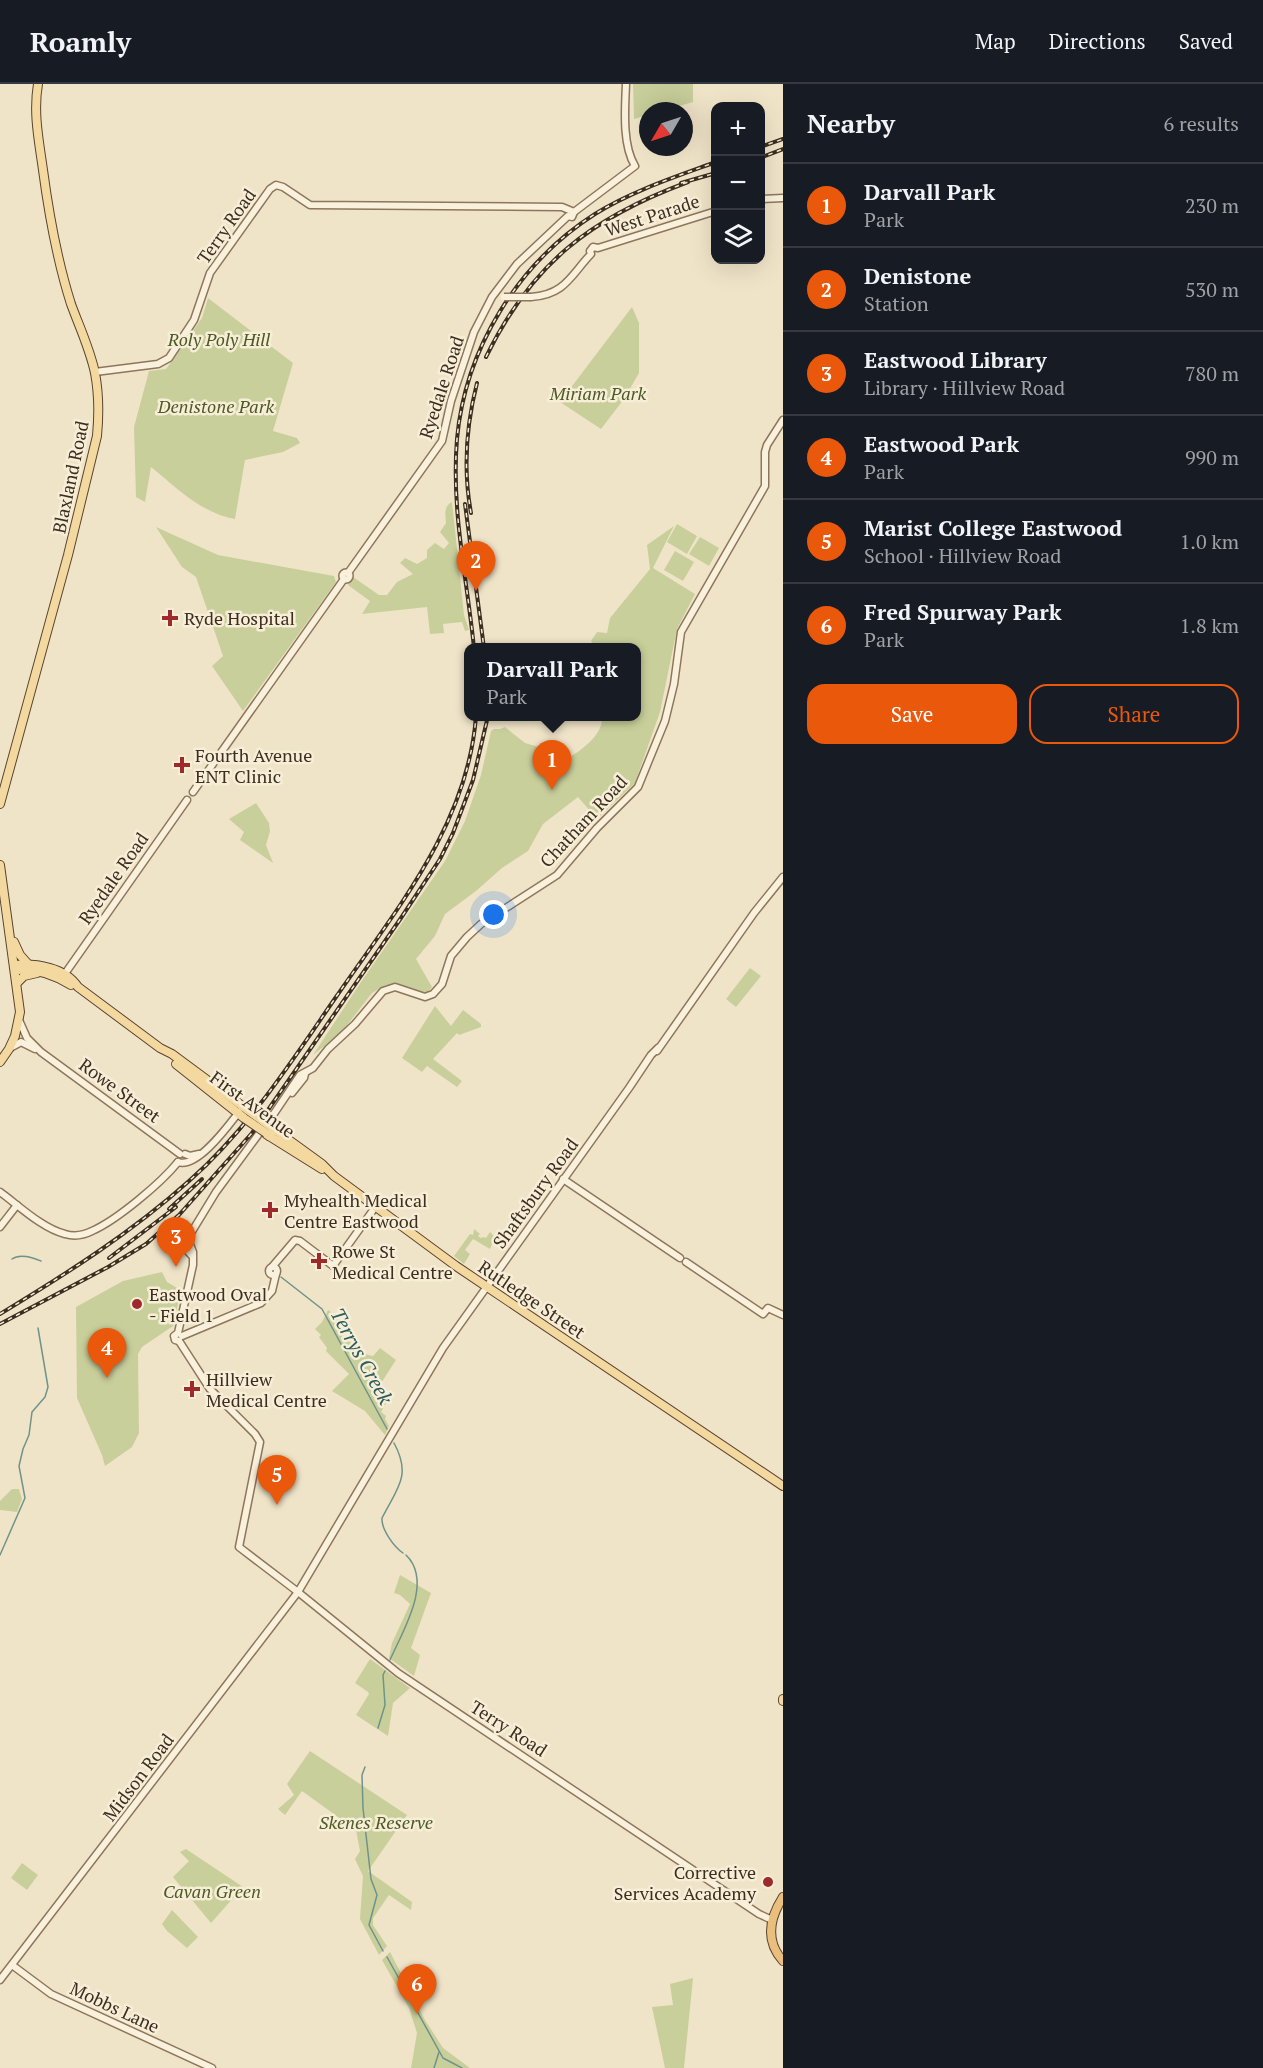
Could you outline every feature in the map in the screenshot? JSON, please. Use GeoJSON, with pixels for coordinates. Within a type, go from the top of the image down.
{"type":"FeatureCollection","features":[{"type":"Feature","properties":{"kind":"highway"},"geometry":{"type":"LineString","coordinates":[[783,1897],[770,1927],[771,1941],[783,1961]]}},
{"type":"Feature","properties":{"kind":"highway"},"geometry":{"type":"LineString","coordinates":[[772,1920],[777,1942],[783,1954]]}},
{"type":"Feature","properties":{"kind":"main road","name":"Blaxland Road"},"geometry":{"type":"LineString","coordinates":[[0,804],[68,555],[96,436],[99,402],[95,372],[71,304],[53,235],[35,115],[38,84]]}},
{"type":"Feature","properties":{"kind":"main road"},"geometry":{"type":"LineString","coordinates":[[0,865],[15,968],[19,1020],[15,1036],[0,1062]]}},
{"type":"Feature","properties":{"kind":"main road"},"geometry":{"type":"LineString","coordinates":[[9,932],[28,964]]}},
{"type":"Feature","properties":{"kind":"main road","name":"First Avenue"},"geometry":{"type":"LineString","coordinates":[[15,968],[28,964],[47,967],[64,975],[78,987]]}},
{"type":"Feature","properties":{"kind":"main road","name":"First Avenue"},"geometry":{"type":"LineString","coordinates":[[15,968],[41,972],[78,987],[160,1048],[172,1054],[267,1130]]}},
{"type":"Feature","properties":{"kind":"main road"},"geometry":{"type":"LineString","coordinates":[[16,983],[27,975],[41,972]]}},
{"type":"Feature","properties":{"kind":"main road","name":"Rutledge Street"},"geometry":{"type":"LineString","coordinates":[[267,1130],[322,1164],[334,1176],[486,1286],[783,1486]]}},
{"type":"Feature","properties":{"kind":"street","name":"Ryedale Road"},"geometry":{"type":"LineString","coordinates":[[64,975],[188,800],[186,793],[193,792],[442,441],[451,400],[474,332],[492,297],[527,253],[570,213],[635,166],[630,156],[625,124],[626,84]]}},
{"type":"Feature","properties":{"kind":"street","name":"Terry Road"},"geometry":{"type":"LineString","coordinates":[[95,372],[158,364],[169,358],[194,320],[210,273],[270,189],[276,185],[283,187],[310,205],[562,207],[570,213]]}},
{"type":"Feature","properties":{"kind":"street"},"geometry":{"type":"LineString","coordinates":[[765,199],[783,198]]}},
{"type":"Feature","properties":{"kind":"street","name":"West Parade"},"geometry":{"type":"LineString","coordinates":[[504,297],[547,295],[561,288],[575,276],[591,254],[592,248],[711,213]]}},
{"type":"Feature","properties":{"kind":"street"},"geometry":{"type":"LineString","coordinates":[[492,297],[504,297],[500,286]]}},
{"type":"Feature","properties":{"kind":"street","name":"Chatham Road"},"geometry":{"type":"LineString","coordinates":[[267,1130],[279,1107],[305,1074],[355,1024],[377,997],[386,989],[395,987],[424,996],[433,994],[442,984],[451,956],[462,942],[481,924],[557,874],[597,828],[638,787],[665,721],[674,684],[681,632],[765,486],[765,452],[783,420]]}},
{"type":"Feature","properties":{"kind":"street","name":"Shaftsbury Road"},"geometry":{"type":"LineString","coordinates":[[298,1592],[442,1348],[783,877]]}},
{"type":"Feature","properties":{"kind":"street","name":"Rowe Street"},"geometry":{"type":"LineString","coordinates":[[19,1020],[27,1038],[41,1052],[183,1158]]}},
{"type":"Feature","properties":{"kind":"street","name":"Rowe Street"},"geometry":{"type":"LineString","coordinates":[[9,1049],[21,1042],[41,1052]]}},
{"type":"Feature","properties":{"kind":"street"},"geometry":{"type":"LineString","coordinates":[[0,1192],[51,1229],[72,1236],[88,1233],[104,1224],[142,1195],[183,1158],[205,1150],[243,1112]]}},
{"type":"Feature","properties":{"kind":"street"},"geometry":{"type":"LineString","coordinates":[[180,1337],[193,1257],[186,1242],[216,1192],[267,1130]]}},
{"type":"Feature","properties":{"kind":"street"},"geometry":{"type":"LineString","coordinates":[[563,1179],[763,1314],[768,1308],[783,1315]]}},
{"type":"Feature","properties":{"kind":"street"},"geometry":{"type":"LineString","coordinates":[[0,1227],[17,1204]]}},
{"type":"Feature","properties":{"kind":"street"},"geometry":{"type":"LineString","coordinates":[[180,1337],[263,1301],[272,1291],[274,1271],[287,1248],[295,1240],[300,1241],[333,1266],[376,1206]]}},
{"type":"Feature","properties":{"kind":"street","name":"Terry Road"},"geometry":{"type":"LineString","coordinates":[[180,1337],[210,1389],[255,1434],[260,1442],[239,1547],[406,1678],[751,1909],[772,1920]]}},
{"type":"Feature","properties":{"kind":"street","name":"Midson Road"},"geometry":{"type":"LineString","coordinates":[[0,1980],[298,1592]]}},
{"type":"Feature","properties":{"kind":"street","name":"Mobbs Lane"},"geometry":{"type":"LineString","coordinates":[[12,1965],[51,1994],[212,2068]]}},
{"type":"Feature","properties":{"kind":"green space"},"geometry":{"type":"Polygon","coordinates":[[[633,84],[693,84],[693,102],[639,102],[639,118],[634,119],[633,84]]]}},
{"type":"Feature","properties":{"kind":"green space","name":"Denistone Park"},"geometry":{"type":"Polygon","coordinates":[[[208,298],[293,363],[273,431],[297,438],[300,443],[283,452],[245,460],[235,519],[200,505],[151,467],[145,502],[136,497],[134,427],[149,371],[166,369],[202,318],[208,298]]]}},
{"type":"Feature","properties":{"kind":"green space","name":"Miriam Park"},"geometry":{"type":"Polygon","coordinates":[[[632,307],[639,323],[639,373],[624,399],[601,429],[560,402],[632,307]]]}},
{"type":"Feature","properties":{"kind":"green space"},"geometry":{"type":"Polygon","coordinates":[[[452,502],[464,615],[469,630],[465,631],[462,622],[443,624],[444,633],[430,634],[427,607],[362,614],[370,601],[348,585],[353,577],[379,595],[387,595],[397,582],[413,574],[400,563],[405,558],[417,564],[427,558],[427,550],[435,543],[444,549],[449,543],[440,532],[446,523],[446,508],[452,502]]]}},
{"type":"Feature","properties":{"kind":"green space"},"geometry":{"type":"Polygon","coordinates":[[[677,524],[697,536],[687,554],[667,542],[677,524]]]}},
{"type":"Feature","properties":{"kind":"green space"},"geometry":{"type":"Polygon","coordinates":[[[674,526],[653,568],[695,594],[677,629],[660,712],[635,783],[597,819],[578,797],[543,824],[528,851],[502,868],[445,914],[435,936],[416,959],[432,987],[427,993],[386,985],[372,993],[341,1033],[313,1055],[445,861],[465,821],[481,775],[491,731],[505,727],[525,743],[542,748],[550,743],[565,760],[595,737],[601,721],[641,721],[641,643],[593,643],[591,641],[597,632],[607,633],[610,618],[650,569],[647,545],[674,526]]]}},
{"type":"Feature","properties":{"kind":"green space"},"geometry":{"type":"Polygon","coordinates":[[[156,527],[218,555],[334,576],[336,582],[243,711],[212,666],[223,656],[196,577],[182,567],[156,527]]]}},
{"type":"Feature","properties":{"kind":"green space"},"geometry":{"type":"Polygon","coordinates":[[[700,537],[719,548],[709,566],[689,554],[700,537]]]}},
{"type":"Feature","properties":{"kind":"green space"},"geometry":{"type":"Polygon","coordinates":[[[675,551],[694,562],[683,581],[664,570],[675,551]]]}},
{"type":"Feature","properties":{"kind":"green space"},"geometry":{"type":"Polygon","coordinates":[[[256,803],[269,823],[270,831],[266,845],[273,863],[240,840],[244,832],[229,819],[256,803]]]}},
{"type":"Feature","properties":{"kind":"green space"},"geometry":{"type":"Polygon","coordinates":[[[750,968],[761,976],[736,1007],[726,999],[750,968]]]}},
{"type":"Feature","properties":{"kind":"green space"},"geometry":{"type":"Polygon","coordinates":[[[435,1006],[451,1026],[463,1010],[481,1024],[481,1027],[459,1035],[457,1033],[433,1059],[462,1081],[457,1087],[427,1066],[422,1072],[402,1058],[435,1006]]]}},
{"type":"Feature","properties":{"kind":"green space"},"geometry":{"type":"Polygon","coordinates":[[[474,1229],[481,1238],[486,1238],[490,1232],[495,1237],[490,1249],[473,1239],[465,1250],[470,1254],[464,1264],[454,1256],[470,1234],[473,1235],[474,1229]]]}},
{"type":"Feature","properties":{"kind":"green space"},"geometry":{"type":"Polygon","coordinates":[[[162,1272],[167,1282],[179,1289],[173,1326],[142,1347],[138,1354],[139,1433],[132,1447],[105,1466],[77,1398],[76,1307],[123,1281],[162,1272]]]}},
{"type":"Feature","properties":{"kind":"green space"},"geometry":{"type":"Polygon","coordinates":[[[328,1310],[343,1320],[340,1325],[343,1337],[368,1355],[373,1356],[380,1348],[396,1360],[376,1391],[388,1400],[381,1412],[386,1416],[385,1419],[389,1426],[385,1435],[365,1411],[332,1391],[349,1374],[326,1351],[327,1348],[319,1337],[321,1335],[315,1329],[322,1322],[328,1310]]]}},
{"type":"Feature","properties":{"kind":"green space"},"geometry":{"type":"Polygon","coordinates":[[[12,1489],[19,1489],[22,1499],[17,1512],[0,1510],[0,1501],[12,1489]]]}},
{"type":"Feature","properties":{"kind":"green space"},"geometry":{"type":"Polygon","coordinates":[[[400,1575],[431,1593],[411,1648],[420,1655],[414,1676],[389,1658],[392,1643],[410,1604],[394,1593],[400,1575]]]}},
{"type":"Feature","properties":{"kind":"green space"},"geometry":{"type":"Polygon","coordinates":[[[370,1659],[410,1688],[393,1703],[388,1736],[356,1715],[369,1694],[355,1683],[370,1659]]]}},
{"type":"Feature","properties":{"kind":"green space","name":"Skenes Reserve"},"geometry":{"type":"Polygon","coordinates":[[[310,1751],[407,1815],[368,1871],[412,1902],[411,1910],[389,1895],[373,1918],[373,1925],[387,1946],[379,1955],[360,1919],[363,1876],[355,1859],[360,1851],[356,1830],[302,1791],[285,1815],[278,1809],[294,1795],[287,1784],[310,1751]]]}},
{"type":"Feature","properties":{"kind":"green space","name":"Cavan Green"},"geometry":{"type":"Polygon","coordinates":[[[186,1849],[243,1887],[211,1923],[173,1877],[189,1861],[180,1852],[186,1849]]]}},
{"type":"Feature","properties":{"kind":"green space"},"geometry":{"type":"Polygon","coordinates":[[[22,1863],[38,1875],[27,1890],[11,1878],[22,1863]]]}},
{"type":"Feature","properties":{"kind":"green space"},"geometry":{"type":"Polygon","coordinates":[[[172,1910],[198,1937],[187,1948],[162,1924],[172,1910]]]}},
{"type":"Feature","properties":{"kind":"green space"},"geometry":{"type":"Polygon","coordinates":[[[390,1952],[425,2020],[443,2048],[470,2068],[411,2068],[417,2033],[409,2008],[382,1960],[390,1952]]]}},
{"type":"Feature","properties":{"kind":"green space"},"geometry":{"type":"Polygon","coordinates":[[[693,1978],[684,2068],[665,2068],[652,2007],[673,2005],[670,1984],[693,1978]]]}},
{"type":"Feature","properties":{"kind":"waterway","name":"Terrys Creek"},"geometry":{"type":"LineString","coordinates":[[12,1259],[23,1256],[41,1261]]}},
{"type":"Feature","properties":{"kind":"waterway","name":"Terrys Creek"},"geometry":{"type":"LineString","coordinates":[[281,1277],[322,1309],[387,1429]]}},
{"type":"Feature","properties":{"kind":"waterway"},"geometry":{"type":"LineString","coordinates":[[0,1555],[25,1498],[19,1466],[29,1435],[32,1412],[45,1397],[48,1387],[38,1328]]}},
{"type":"Feature","properties":{"kind":"waterway","name":"Terrys Creek"},"geometry":{"type":"LineString","coordinates":[[394,1443],[402,1464],[402,1473],[382,1522],[389,1537],[403,1553]]}},
{"type":"Feature","properties":{"kind":"waterway","name":"Terrys Creek"},"geometry":{"type":"LineString","coordinates":[[390,1660],[408,1622],[416,1593],[417,1579],[414,1566],[406,1555]]}},
{"type":"Feature","properties":{"kind":"waterway","name":"Terrys Creek"},"geometry":{"type":"LineString","coordinates":[[378,1728],[385,1705],[383,1675],[385,1671]]}},
{"type":"Feature","properties":{"kind":"waterway","name":"Terrys Creek"},"geometry":{"type":"LineString","coordinates":[[365,1767],[362,1775],[363,1808],[371,1879],[377,1895],[369,1925],[383,1951]]}},
{"type":"Feature","properties":{"kind":"waterway","name":"Terrys Creek"},"geometry":{"type":"LineString","coordinates":[[387,1957],[443,2058],[462,2068]]}},
{"type":"Feature","properties":{"kind":"waterway"},"geometry":{"type":"LineString","coordinates":[[434,2068],[439,2052]]}},
{"type":"Feature","properties":{"kind":"railway"},"geometry":{"type":"LineString","coordinates":[[765,145],[783,139]]}},
{"type":"Feature","properties":{"kind":"railway"},"geometry":{"type":"LineString","coordinates":[[765,156],[783,149]]}},
{"type":"Feature","properties":{"kind":"railway"},"geometry":{"type":"LineString","coordinates":[[473,643],[458,518],[456,465],[462,406],[471,373],[484,341],[500,311],[520,283],[542,257],[567,234],[595,214],[624,198],[711,164]]}},
{"type":"Feature","properties":{"kind":"railway"},"geometry":{"type":"LineString","coordinates":[[681,183],[711,174]]}},
{"type":"Feature","properties":{"kind":"railway"},"geometry":{"type":"LineString","coordinates":[[486,357],[523,295],[568,248],[594,228],[622,211],[688,182]]}},
{"type":"Feature","properties":{"kind":"railway"},"geometry":{"type":"LineString","coordinates":[[471,513],[466,464],[470,415],[477,383]]}},
{"type":"Feature","properties":{"kind":"railway"},"geometry":{"type":"LineString","coordinates":[[465,504],[483,643]]}},
{"type":"Feature","properties":{"kind":"railway"},"geometry":{"type":"LineString","coordinates":[[0,1314],[74,1268],[167,1200],[211,1161],[250,1117],[286,1070],[382,932],[425,865],[444,830],[459,794],[470,756],[475,721]]}},
{"type":"Feature","properties":{"kind":"railway"},"geometry":{"type":"LineString","coordinates":[[0,1324],[108,1267],[146,1244],[179,1215],[252,1133],[440,859],[453,833],[473,780],[487,721]]}},
{"type":"Feature","properties":{"kind":"railway"},"geometry":{"type":"LineString","coordinates":[[169,1209],[202,1179]]}},
{"type":"Feature","properties":{"kind":"railway"},"geometry":{"type":"LineString","coordinates":[[109,1258],[176,1207]]}},
{"type":"Feature","properties":{"kind":"place","name":"Denistone"},"geometry":{"type":"Point","coordinates":[476,591]}},
{"type":"Feature","properties":{"kind":"place","name":"Ryde Hospital"},"geometry":{"type":"Point","coordinates":[170,618]}},
{"type":"Feature","properties":{"kind":"place","name":"Fourth Avenue ENT Clinic"},"geometry":{"type":"Point","coordinates":[182,765]}},
{"type":"Feature","properties":{"kind":"place","name":"Darvall Park"},"geometry":{"type":"Point","coordinates":[552,790]}},
{"type":"Feature","properties":{"kind":"place","name":"Myhealth Medical Centre Eastwood"},"geometry":{"type":"Point","coordinates":[270,1210]}},
{"type":"Feature","properties":{"kind":"place","name":"Rowe St Medical Centre"},"geometry":{"type":"Point","coordinates":[319,1261]}},
{"type":"Feature","properties":{"kind":"place","name":"Eastwood Library"},"geometry":{"type":"Point","coordinates":[176,1267]}},
{"type":"Feature","properties":{"kind":"place","name":"Eastwood Oval - Field 1"},"geometry":{"type":"Point","coordinates":[137,1304]}},
{"type":"Feature","properties":{"kind":"place","name":"Eastwood Park"},"geometry":{"type":"Point","coordinates":[107,1378]}},
{"type":"Feature","properties":{"kind":"place","name":"Hillview Medical Centre"},"geometry":{"type":"Point","coordinates":[192,1389]}},
{"type":"Feature","properties":{"kind":"place","name":"Marist College Eastwood"},"geometry":{"type":"Point","coordinates":[277,1505]}},
{"type":"Feature","properties":{"kind":"place","name":"Corrective Services Academy"},"geometry":{"type":"Point","coordinates":[768,1882]}},
{"type":"Feature","properties":{"kind":"place","name":"Fred Spurway Park"},"geometry":{"type":"Point","coordinates":[417,2014]}},
{"type":"Feature","properties":{"kind":"park label","name":"Roly Poly Hill"},"geometry":{"type":"Point","coordinates":[219,339]}}]}
